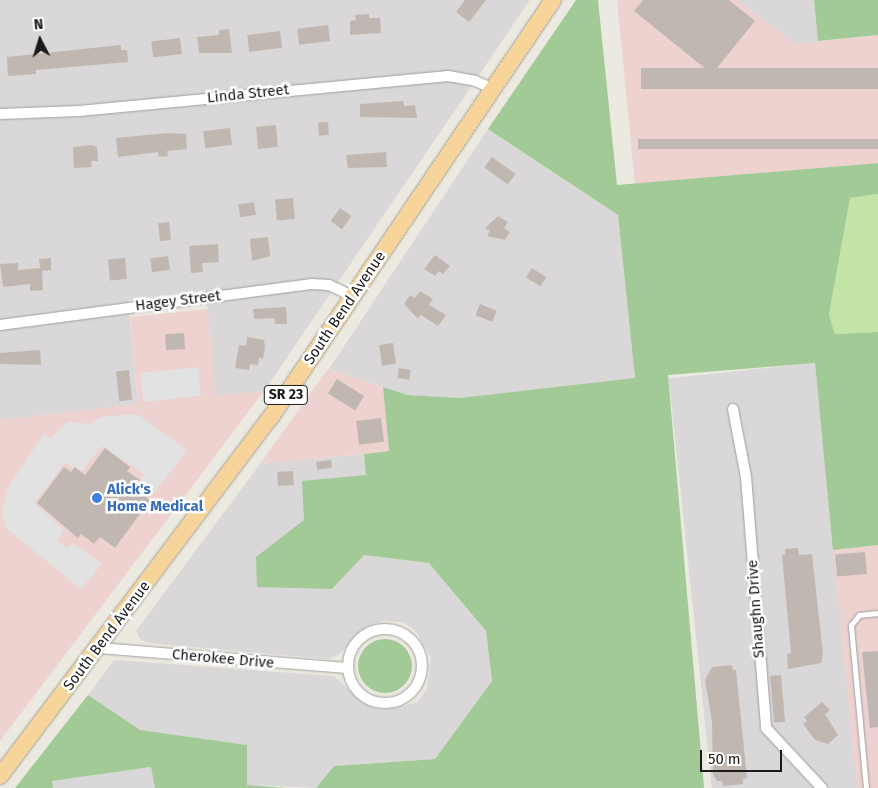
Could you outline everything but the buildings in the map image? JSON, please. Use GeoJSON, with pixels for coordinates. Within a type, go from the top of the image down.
{"type":"FeatureCollection","features":[{"type":"Feature","properties":{"kind":"main road","name":"South Bend Avenue"},"geometry":{"type":"LineString","coordinates":[[0,776],[213,497],[353,296],[553,0]]}},
{"type":"Feature","properties":{"kind":"street","name":"Linda Street"},"geometry":{"type":"LineString","coordinates":[[0,114],[88,110],[448,76],[476,81],[494,89]]}},
{"type":"Feature","properties":{"kind":"street","name":"Hagey Street"},"geometry":{"type":"LineString","coordinates":[[0,325],[312,284],[329,285],[353,296]]}},
{"type":"Feature","properties":{"kind":"street","name":"Shaughn Drive"},"geometry":{"type":"LineString","coordinates":[[733,409],[746,477],[766,728],[822,788]]}},
{"type":"Feature","properties":{"kind":"street"},"geometry":{"type":"LineString","coordinates":[[387,629],[398,631],[414,643],[422,664],[416,686],[398,700],[387,703],[365,697],[353,684],[348,668],[358,639],[387,629]]}},
{"type":"Feature","properties":{"kind":"street","name":"Cherokee Drive"},"geometry":{"type":"LineString","coordinates":[[98,648],[348,668]]}},
{"type":"Feature","properties":{"kind":"lane"},"geometry":{"type":"LineString","coordinates":[[866,788],[851,625],[859,615],[878,613]]}},
{"type":"Feature","properties":{"kind":"shaded area"},"geometry":{"type":"Polygon","coordinates":[[[0,0],[530,0],[264,391],[215,396],[206,290],[128,300],[138,404],[0,420],[0,0]]]}},
{"type":"Feature","properties":{"kind":"shaded area"},"geometry":{"type":"Polygon","coordinates":[[[617,0],[738,0],[794,44],[878,35],[878,163],[635,184],[617,0]]]}},
{"type":"Feature","properties":{"kind":"shaded area"},"geometry":{"type":"Polygon","coordinates":[[[738,0],[814,0],[818,41],[794,44],[738,0]]]}},
{"type":"Feature","properties":{"kind":"shaded area"},"geometry":{"type":"Polygon","coordinates":[[[488,129],[618,215],[635,379],[460,398],[408,395],[329,369],[488,129]]]}},
{"type":"Feature","properties":{"kind":"shaded area"},"geometry":{"type":"Polygon","coordinates":[[[208,309],[215,396],[264,391],[0,741],[0,420],[138,404],[130,317],[208,309]]]}},
{"type":"Feature","properties":{"kind":"shaded area"},"geometry":{"type":"Polygon","coordinates":[[[815,363],[860,788],[712,788],[669,378],[815,363]]]}},
{"type":"Feature","properties":{"kind":"shaded area"},"geometry":{"type":"Polygon","coordinates":[[[198,367],[201,396],[143,402],[140,373],[198,367]]]}},
{"type":"Feature","properties":{"kind":"shaded area"},"geometry":{"type":"Polygon","coordinates":[[[328,369],[383,387],[389,451],[260,464],[328,369]]]}},
{"type":"Feature","properties":{"kind":"shaded area"},"geometry":{"type":"Polygon","coordinates":[[[136,414],[187,450],[154,493],[140,483],[144,474],[102,446],[82,471],[65,463],[34,503],[64,530],[57,541],[67,548],[73,543],[102,564],[81,589],[6,528],[2,511],[7,489],[44,434],[51,438],[68,422],[92,424],[101,417],[136,414]]]}},
{"type":"Feature","properties":{"kind":"shaded area"},"geometry":{"type":"Polygon","coordinates":[[[364,454],[367,475],[256,557],[332,589],[364,555],[430,563],[486,631],[492,681],[435,759],[334,766],[316,788],[247,785],[247,745],[139,730],[88,695],[114,660],[334,676],[363,703],[376,709],[397,708],[417,702],[427,689],[431,658],[415,630],[402,622],[383,621],[367,626],[338,655],[328,659],[148,643],[140,639],[136,631],[260,464],[364,454]]]}},
{"type":"Feature","properties":{"kind":"shaded area"},"geometry":{"type":"Polygon","coordinates":[[[878,545],[878,788],[857,788],[833,550],[878,545]]]}},
{"type":"Feature","properties":{"kind":"shaded area"},"geometry":{"type":"Polygon","coordinates":[[[152,767],[155,788],[53,788],[52,781],[152,767]]]}},
{"type":"Feature","properties":{"kind":"green space"},"geometry":{"type":"Polygon","coordinates":[[[576,0],[598,0],[617,185],[878,163],[878,194],[850,198],[829,315],[835,334],[878,332],[878,545],[833,550],[815,363],[668,375],[704,788],[316,788],[334,766],[435,759],[492,681],[486,631],[429,563],[364,555],[332,589],[257,587],[256,557],[304,520],[302,481],[366,475],[364,454],[389,451],[383,387],[408,395],[460,398],[635,378],[618,215],[488,129],[576,0]]]}},
{"type":"Feature","properties":{"kind":"green space"},"geometry":{"type":"Polygon","coordinates":[[[814,0],[878,0],[878,35],[818,41],[814,0]]]}},
{"type":"Feature","properties":{"kind":"green space"},"geometry":{"type":"Polygon","coordinates":[[[878,194],[878,332],[835,334],[829,315],[850,198],[878,194]]]}},
{"type":"Feature","properties":{"kind":"green space"},"geometry":{"type":"Polygon","coordinates":[[[380,639],[390,639],[400,643],[408,651],[412,666],[408,681],[400,689],[390,693],[380,693],[370,689],[362,681],[358,671],[358,661],[362,651],[370,643],[380,639]]]}},
{"type":"Feature","properties":{"kind":"green space"},"geometry":{"type":"Polygon","coordinates":[[[88,695],[140,730],[247,745],[247,785],[286,788],[155,788],[151,767],[52,781],[53,788],[15,788],[88,695]]]}},
{"type":"Feature","properties":{"kind":"place","name":"Alick's Home Medical"},"geometry":{"type":"Point","coordinates":[97,498]}}]}
